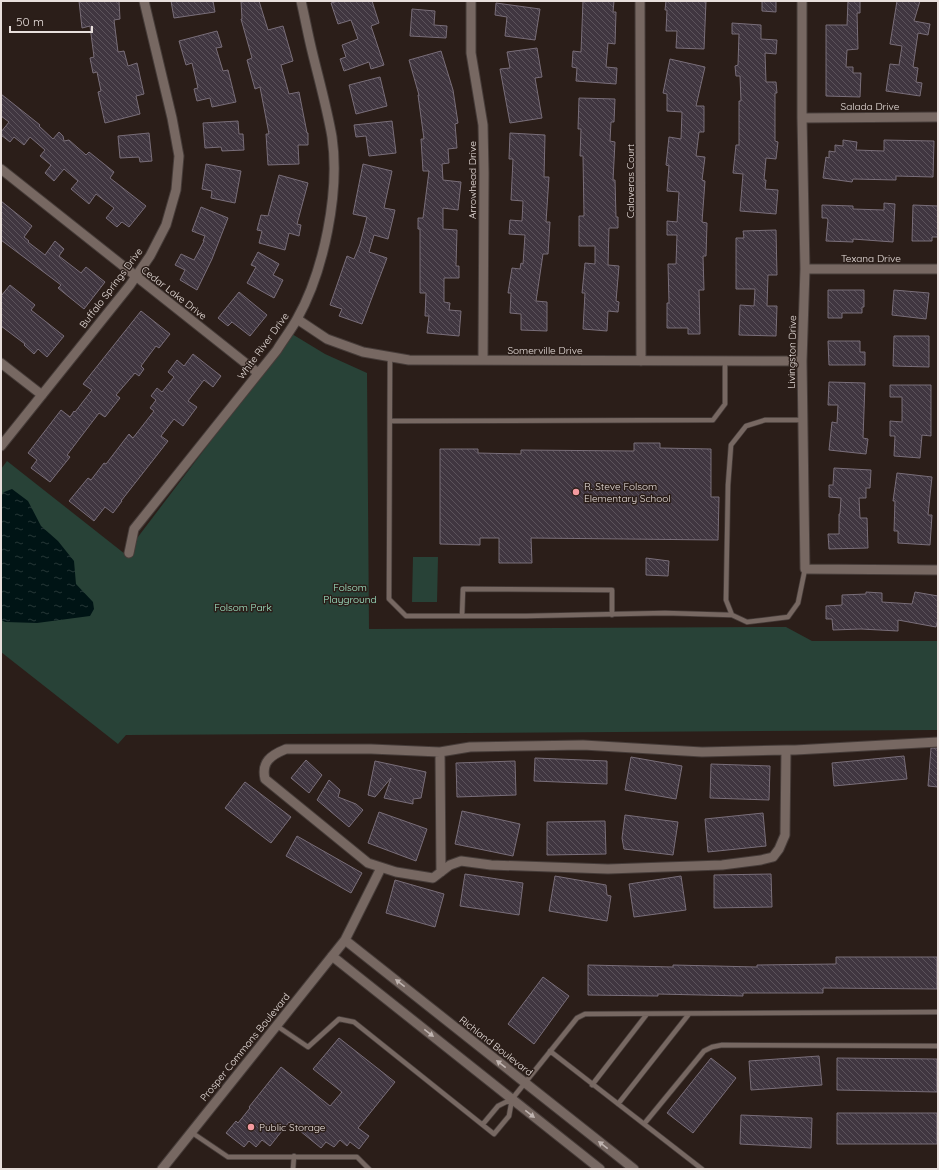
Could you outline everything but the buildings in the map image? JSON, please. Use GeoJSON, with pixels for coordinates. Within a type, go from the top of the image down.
{"type":"FeatureCollection","features":[{"type":"Feature","properties":{"kind":"street","name":"Buffalo Springs Drive"},"geometry":{"type":"LineString","coordinates":[[1,446],[136,277],[150,256],[166,225],[176,190],[179,156],[172,118],[144,1]]}},
{"type":"Feature","properties":{"kind":"street","name":"White River Drive"},"geometry":{"type":"LineString","coordinates":[[130,554],[134,529],[277,350],[297,319],[316,276],[331,209],[334,175],[330,125],[301,1]]}},
{"type":"Feature","properties":{"kind":"street","name":"Arrowhead Drive"},"geometry":{"type":"LineString","coordinates":[[471,1],[471,53],[483,124],[483,360]]}},
{"type":"Feature","properties":{"kind":"street","name":"Calaveras Court"},"geometry":{"type":"LineString","coordinates":[[640,1],[641,361]]}},
{"type":"Feature","properties":{"kind":"street","name":"Livingston Drive"},"geometry":{"type":"LineString","coordinates":[[802,1],[802,118],[805,270],[802,361],[805,569]]}},
{"type":"Feature","properties":{"kind":"street","name":"Salada Drive"},"geometry":{"type":"LineString","coordinates":[[802,118],[938,117]]}},
{"type":"Feature","properties":{"kind":"street","name":"Cedar Lake Drive"},"geometry":{"type":"LineString","coordinates":[[1,169],[258,373]]}},
{"type":"Feature","properties":{"kind":"street","name":"Texana Drive"},"geometry":{"type":"LineString","coordinates":[[805,270],[938,268]]}},
{"type":"Feature","properties":{"kind":"street","name":"Somerville Drive"},"geometry":{"type":"LineString","coordinates":[[297,319],[327,339],[363,352],[409,360],[802,361]]}},
{"type":"Feature","properties":{"kind":"street"},"geometry":{"type":"LineString","coordinates":[[1,363],[42,395]]}},
{"type":"Feature","properties":{"kind":"street"},"geometry":{"type":"LineString","coordinates":[[805,569],[938,570]]}},
{"type":"Feature","properties":{"kind":"street"},"geometry":{"type":"LineString","coordinates":[[786,750],[785,835],[779,849],[773,857],[722,865],[608,869],[491,865],[461,861],[450,865],[433,878],[396,872],[368,864],[266,779],[263,770],[273,754],[286,749],[371,749],[440,752],[470,747],[583,745],[702,752],[786,750],[938,742]]}},
{"type":"Feature","properties":{"kind":"street"},"geometry":{"type":"LineString","coordinates":[[440,752],[441,872]]}},
{"type":"Feature","properties":{"kind":"street","name":"Prosper Commons Boulevard"},"geometry":{"type":"LineString","coordinates":[[162,1169],[345,940],[381,868]]}},
{"type":"Feature","properties":{"kind":"street","name":"Richland Boulevard"},"geometry":{"type":"LineString","coordinates":[[345,940],[634,1169]]}},
{"type":"Feature","properties":{"kind":"street"},"geometry":{"type":"LineString","coordinates":[[332,956],[600,1169]]}},
{"type":"Feature","properties":{"kind":"lane"},"geometry":{"type":"LineString","coordinates":[[390,357],[389,600],[406,616],[665,613],[732,615],[747,622],[788,617],[798,603],[805,569]]}},
{"type":"Feature","properties":{"kind":"lane"},"geometry":{"type":"LineString","coordinates":[[390,421],[713,420],[725,404],[725,361]]}},
{"type":"Feature","properties":{"kind":"lane"},"geometry":{"type":"LineString","coordinates":[[732,615],[726,600],[728,485],[731,445],[746,426],[764,420],[803,420]]}},
{"type":"Feature","properties":{"kind":"lane"},"geometry":{"type":"LineString","coordinates":[[462,616],[464,589],[612,590],[612,614]]}},
{"type":"Feature","properties":{"kind":"lane"},"geometry":{"type":"LineString","coordinates":[[277,1026],[308,1047],[339,1019],[354,1022],[484,1124],[494,1134],[509,1116],[512,1099],[524,1082],[577,1018],[585,1014],[938,1012]]}},
{"type":"Feature","properties":{"kind":"lane"},"geometry":{"type":"LineString","coordinates":[[592,1084],[647,1014]]}},
{"type":"Feature","properties":{"kind":"lane"},"geometry":{"type":"LineString","coordinates":[[618,1104],[689,1014]]}},
{"type":"Feature","properties":{"kind":"lane"},"geometry":{"type":"LineString","coordinates":[[644,1124],[704,1051],[712,1046],[938,1046]]}},
{"type":"Feature","properties":{"kind":"lane"},"geometry":{"type":"LineString","coordinates":[[550,1051],[702,1169]]}},
{"type":"Feature","properties":{"kind":"lane"},"geometry":{"type":"LineString","coordinates":[[484,1124],[498,1106],[512,1099]]}},
{"type":"Feature","properties":{"kind":"lane"},"geometry":{"type":"LineString","coordinates":[[191,1132],[228,1157],[357,1157],[369,1169]]}},
{"type":"Feature","properties":{"kind":"lane"},"geometry":{"type":"LineString","coordinates":[[293,1169],[294,1156]]}},
{"type":"Feature","properties":{"kind":"green space","name":"Folsom Park"},"geometry":{"type":"Polygon","coordinates":[[[292,334],[325,354],[367,373],[369,629],[786,627],[812,641],[938,641],[938,730],[126,735],[118,744],[1,652],[1,469],[7,461],[125,554],[292,334]]]}},
{"type":"Feature","properties":{"kind":"green space"},"geometry":{"type":"Polygon","coordinates":[[[413,557],[438,557],[437,602],[412,602],[413,557]]]}},
{"type":"Feature","properties":{"kind":"water"},"geometry":{"type":"Polygon","coordinates":[[[12,489],[28,501],[41,526],[58,541],[74,561],[76,584],[93,602],[94,609],[90,616],[37,623],[5,622],[1,620],[1,496],[4,492],[12,489]]]}},
{"type":"Feature","properties":{"kind":"place","name":"R. Steve Folsom Elementary School"},"geometry":{"type":"Point","coordinates":[576,492]}},
{"type":"Feature","properties":{"kind":"place","name":"Public Storage"},"geometry":{"type":"Point","coordinates":[251,1127]}},
{"type":"Feature","properties":{"kind":"park label","name":"Folsom Playground"},"geometry":{"type":"Point","coordinates":[350,592]}}]}
